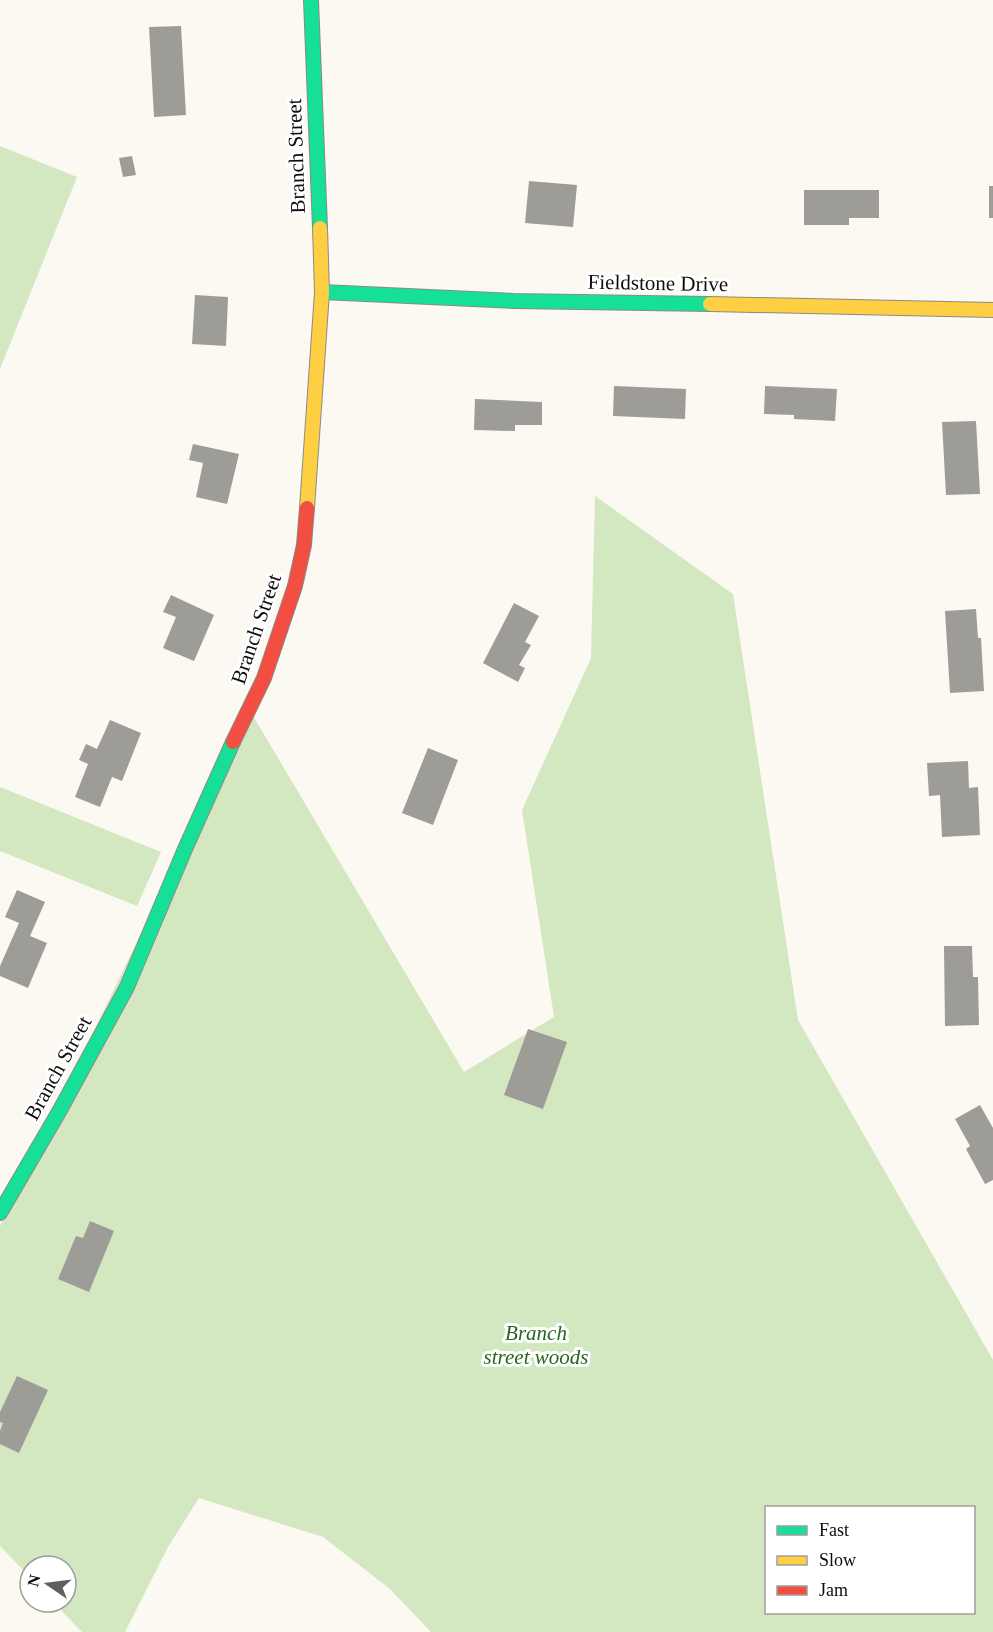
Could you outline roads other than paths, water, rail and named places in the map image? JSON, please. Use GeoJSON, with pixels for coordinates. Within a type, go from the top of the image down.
{"type":"FeatureCollection","features":[{"type":"Feature","properties":{"kind":"street","name":"Branch Street"},"geometry":{"type":"LineString","coordinates":[[0,1213],[60,1110],[127,987],[184,849],[264,678],[295,586],[304,544],[322,292],[311,0]]}},
{"type":"Feature","properties":{"kind":"street","name":"Fieldstone Drive"},"geometry":{"type":"LineString","coordinates":[[322,292],[513,301],[993,310]]}},
{"type":"Feature","properties":{"kind":"park label","name":"Branch street woods"},"geometry":{"type":"Point","coordinates":[536,1345]}}]}
